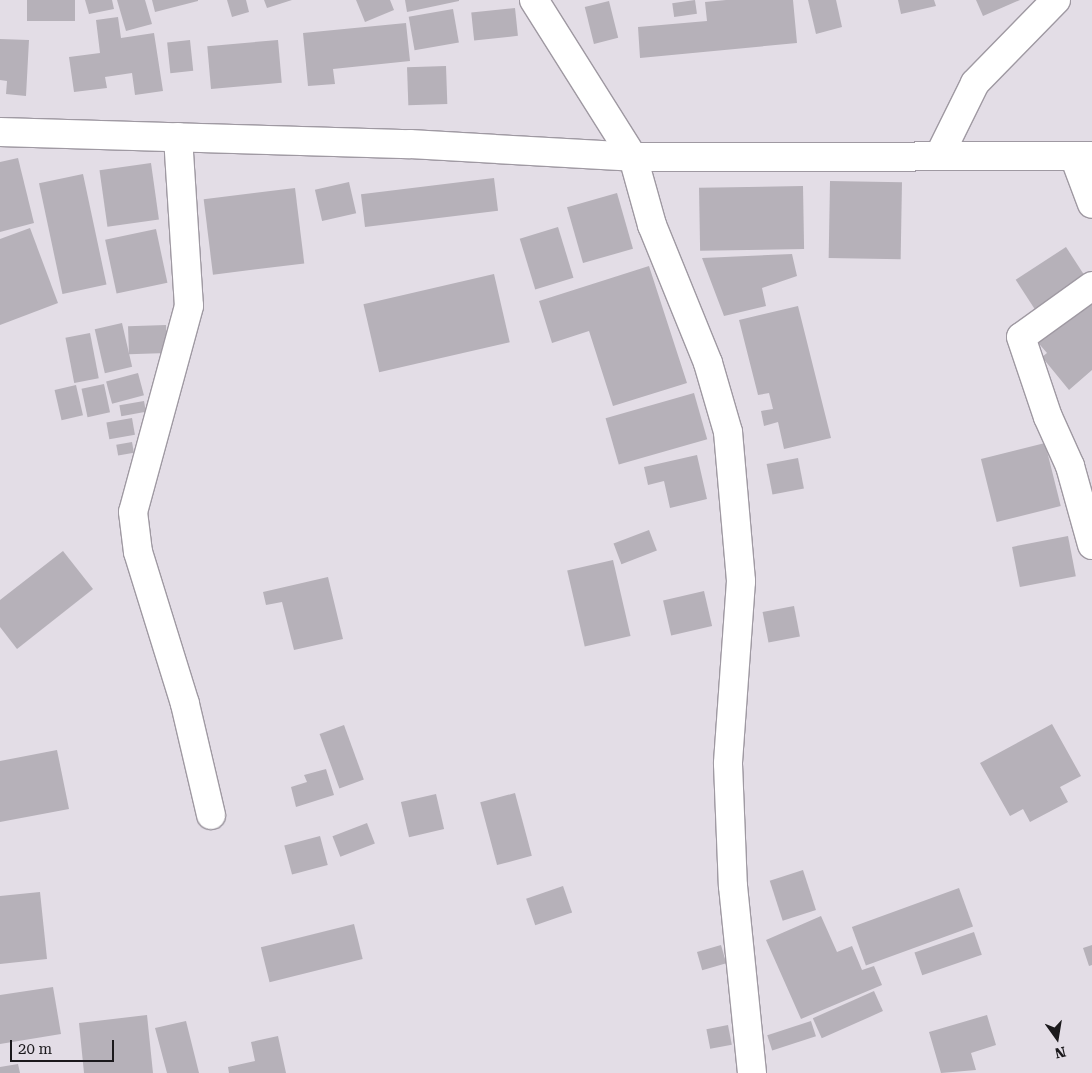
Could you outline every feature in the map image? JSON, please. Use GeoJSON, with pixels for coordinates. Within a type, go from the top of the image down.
{"type":"FeatureCollection","features":[{"type":"Feature","properties":{"kind":"street"},"geometry":{"type":"LineString","coordinates":[[534,0],[633,157],[652,225],[708,363],[728,432],[741,580],[728,764],[733,886],[752,1073]]}},
{"type":"Feature","properties":{"kind":"street"},"geometry":{"type":"LineString","coordinates":[[939,156],[975,83],[1056,0]]}},
{"type":"Feature","properties":{"kind":"street"},"geometry":{"type":"LineString","coordinates":[[0,132],[410,144],[633,157],[1083,156],[1092,204]]}},
{"type":"Feature","properties":{"kind":"street"},"geometry":{"type":"LineString","coordinates":[[178,137],[188,306],[133,512],[138,552],[185,704],[212,815]]}},
{"type":"Feature","properties":{"kind":"street"},"geometry":{"type":"LineString","coordinates":[[1092,286],[1021,337],[1048,417],[1070,466],[1092,545]]}},
{"type":"Feature","properties":{"kind":"building"},"geometry":{"type":"Polygon","coordinates":[[[27,0],[75,0],[75,21],[27,21],[27,0]]]}},
{"type":"Feature","properties":{"kind":"building"},"geometry":{"type":"Polygon","coordinates":[[[85,0],[112,0],[114,9],[89,14],[85,0]]]}},
{"type":"Feature","properties":{"kind":"building"},"geometry":{"type":"Polygon","coordinates":[[[117,0],[145,0],[152,24],[126,31],[117,0]]]}},
{"type":"Feature","properties":{"kind":"building"},"geometry":{"type":"Polygon","coordinates":[[[152,0],[198,0],[198,1],[155,12],[152,0]]]}},
{"type":"Feature","properties":{"kind":"building"},"geometry":{"type":"Polygon","coordinates":[[[227,0],[246,0],[249,12],[232,17],[227,0]]]}},
{"type":"Feature","properties":{"kind":"building"},"geometry":{"type":"Polygon","coordinates":[[[264,0],[292,0],[267,8],[264,0]]]}},
{"type":"Feature","properties":{"kind":"building"},"geometry":{"type":"Polygon","coordinates":[[[356,0],[390,0],[394,10],[365,22],[356,0]]]}},
{"type":"Feature","properties":{"kind":"building"},"geometry":{"type":"Polygon","coordinates":[[[405,0],[459,0],[459,1],[407,12],[405,0]]]}},
{"type":"Feature","properties":{"kind":"building"},"geometry":{"type":"Polygon","coordinates":[[[695,0],[697,14],[674,17],[672,3],[695,0]]]}},
{"type":"Feature","properties":{"kind":"building"},"geometry":{"type":"Polygon","coordinates":[[[726,0],[793,0],[797,43],[640,58],[638,27],[707,21],[705,2],[726,0]]]}},
{"type":"Feature","properties":{"kind":"building"},"geometry":{"type":"Polygon","coordinates":[[[808,0],[836,0],[842,27],[816,34],[808,0]]]}},
{"type":"Feature","properties":{"kind":"building"},"geometry":{"type":"Polygon","coordinates":[[[898,0],[934,0],[936,6],[901,14],[898,0]]]}},
{"type":"Feature","properties":{"kind":"building"},"geometry":{"type":"Polygon","coordinates":[[[976,0],[1020,0],[983,16],[976,0]]]}},
{"type":"Feature","properties":{"kind":"building"},"geometry":{"type":"Polygon","coordinates":[[[609,1],[618,38],[594,44],[585,7],[609,1]]]}},
{"type":"Feature","properties":{"kind":"building"},"geometry":{"type":"Polygon","coordinates":[[[515,8],[518,36],[474,40],[471,13],[515,8]]]}},
{"type":"Feature","properties":{"kind":"building"},"geometry":{"type":"Polygon","coordinates":[[[453,9],[459,42],[415,50],[409,17],[453,9]]]}},
{"type":"Feature","properties":{"kind":"building"},"geometry":{"type":"Polygon","coordinates":[[[118,17],[121,38],[154,33],[163,91],[135,95],[132,73],[105,77],[107,88],[74,92],[69,57],[100,53],[96,20],[118,17]]]}},
{"type":"Feature","properties":{"kind":"building"},"geometry":{"type":"Polygon","coordinates":[[[406,23],[410,61],[333,69],[335,84],[308,86],[303,33],[406,23]]]}},
{"type":"Feature","properties":{"kind":"building"},"geometry":{"type":"Polygon","coordinates":[[[0,39],[29,40],[26,96],[6,94],[7,81],[0,80],[0,39]]]}},
{"type":"Feature","properties":{"kind":"building"},"geometry":{"type":"Polygon","coordinates":[[[190,40],[193,71],[170,73],[167,42],[190,40]]]}},
{"type":"Feature","properties":{"kind":"building"},"geometry":{"type":"Polygon","coordinates":[[[278,40],[282,83],[211,89],[207,46],[278,40]]]}},
{"type":"Feature","properties":{"kind":"building"},"geometry":{"type":"Polygon","coordinates":[[[446,66],[447,104],[408,105],[407,67],[446,66]]]}},
{"type":"Feature","properties":{"kind":"building"},"geometry":{"type":"Polygon","coordinates":[[[18,158],[34,223],[0,232],[0,162],[18,158]]]}},
{"type":"Feature","properties":{"kind":"building"},"geometry":{"type":"Polygon","coordinates":[[[151,163],[159,219],[107,227],[100,170],[151,163]]]}},
{"type":"Feature","properties":{"kind":"building"},"geometry":{"type":"Polygon","coordinates":[[[83,174],[106,285],[62,294],[39,183],[83,174]]]}},
{"type":"Feature","properties":{"kind":"building"},"geometry":{"type":"Polygon","coordinates":[[[494,178],[498,211],[365,227],[361,194],[494,178]]]}},
{"type":"Feature","properties":{"kind":"building"},"geometry":{"type":"Polygon","coordinates":[[[830,181],[902,182],[901,259],[829,258],[830,181]]]}},
{"type":"Feature","properties":{"kind":"building"},"geometry":{"type":"Polygon","coordinates":[[[349,182],[356,213],[322,221],[315,190],[349,182]]]}},
{"type":"Feature","properties":{"kind":"building"},"geometry":{"type":"Polygon","coordinates":[[[803,186],[804,249],[700,251],[699,188],[803,186]]]}},
{"type":"Feature","properties":{"kind":"building"},"geometry":{"type":"Polygon","coordinates":[[[295,188],[304,263],[213,275],[204,199],[295,188]]]}},
{"type":"Feature","properties":{"kind":"building"},"geometry":{"type":"Polygon","coordinates":[[[617,193],[633,249],[583,263],[567,207],[617,193]]]}},
{"type":"Feature","properties":{"kind":"building"},"geometry":{"type":"Polygon","coordinates":[[[558,227],[573,278],[535,289],[520,239],[558,227]]]}},
{"type":"Feature","properties":{"kind":"building"},"geometry":{"type":"Polygon","coordinates":[[[30,228],[58,303],[0,325],[0,239],[30,228]]]}},
{"type":"Feature","properties":{"kind":"building"},"geometry":{"type":"Polygon","coordinates":[[[156,229],[167,283],[117,294],[105,240],[156,229]]]}},
{"type":"Feature","properties":{"kind":"building"},"geometry":{"type":"Polygon","coordinates":[[[1066,247],[1089,282],[1039,315],[1016,280],[1066,247]]]}},
{"type":"Feature","properties":{"kind":"building"},"geometry":{"type":"Polygon","coordinates":[[[792,254],[797,276],[762,288],[766,306],[724,316],[702,258],[792,254]]]}},
{"type":"Feature","properties":{"kind":"building"},"geometry":{"type":"Polygon","coordinates":[[[649,266],[687,383],[613,406],[589,331],[552,343],[539,301],[649,266]]]}},
{"type":"Feature","properties":{"kind":"building"},"geometry":{"type":"Polygon","coordinates":[[[494,274],[510,342],[379,372],[363,304],[494,274]]]}},
{"type":"Feature","properties":{"kind":"building"},"geometry":{"type":"Polygon","coordinates":[[[1092,290],[1092,370],[1069,390],[1042,357],[1047,353],[1034,338],[1092,290]]]}},
{"type":"Feature","properties":{"kind":"building"},"geometry":{"type":"Polygon","coordinates":[[[798,306],[831,438],[784,449],[778,422],[764,426],[761,411],[773,409],[769,393],[758,395],[739,320],[798,306]]]}},
{"type":"Feature","properties":{"kind":"building"},"geometry":{"type":"Polygon","coordinates":[[[122,323],[132,367],[105,373],[95,329],[122,323]]]}},
{"type":"Feature","properties":{"kind":"building"},"geometry":{"type":"Polygon","coordinates":[[[166,325],[167,353],[129,354],[128,326],[166,325]]]}},
{"type":"Feature","properties":{"kind":"building"},"geometry":{"type":"Polygon","coordinates":[[[90,333],[99,378],[74,383],[65,338],[90,333]]]}},
{"type":"Feature","properties":{"kind":"building"},"geometry":{"type":"Polygon","coordinates":[[[138,373],[144,395],[112,404],[106,382],[138,373]]]}},
{"type":"Feature","properties":{"kind":"building"},"geometry":{"type":"Polygon","coordinates":[[[104,384],[110,412],[88,417],[82,389],[104,384]]]}},
{"type":"Feature","properties":{"kind":"building"},"geometry":{"type":"Polygon","coordinates":[[[76,385],[83,415],[62,420],[55,390],[76,385]]]}},
{"type":"Feature","properties":{"kind":"building"},"geometry":{"type":"Polygon","coordinates":[[[694,393],[707,439],[619,464],[606,418],[694,393]]]}},
{"type":"Feature","properties":{"kind":"building"},"geometry":{"type":"Polygon","coordinates":[[[144,401],[146,412],[121,416],[119,405],[144,401]]]}},
{"type":"Feature","properties":{"kind":"building"},"geometry":{"type":"Polygon","coordinates":[[[132,418],[135,435],[109,439],[106,423],[132,418]]]}},
{"type":"Feature","properties":{"kind":"building"},"geometry":{"type":"Polygon","coordinates":[[[132,442],[134,453],[118,456],[116,445],[132,442]]]}},
{"type":"Feature","properties":{"kind":"building"},"geometry":{"type":"Polygon","coordinates":[[[1045,443],[1061,506],[997,522],[981,459],[1045,443]]]}},
{"type":"Feature","properties":{"kind":"building"},"geometry":{"type":"Polygon","coordinates":[[[697,455],[707,499],[670,508],[664,481],[648,485],[644,467],[697,455]]]}},
{"type":"Feature","properties":{"kind":"building"},"geometry":{"type":"Polygon","coordinates":[[[798,458],[804,488],[773,495],[767,464],[798,458]]]}},
{"type":"Feature","properties":{"kind":"building"},"geometry":{"type":"Polygon","coordinates":[[[649,530],[657,551],[621,564],[614,544],[649,530]]]}},
{"type":"Feature","properties":{"kind":"building"},"geometry":{"type":"Polygon","coordinates":[[[1068,536],[1076,576],[1020,587],[1012,547],[1068,536]]]}},
{"type":"Feature","properties":{"kind":"building"},"geometry":{"type":"Polygon","coordinates":[[[63,551],[93,589],[17,649],[0,627],[0,600],[63,551]]]}},
{"type":"Feature","properties":{"kind":"building"},"geometry":{"type":"Polygon","coordinates":[[[613,560],[631,636],[585,647],[567,571],[613,560]]]}},
{"type":"Feature","properties":{"kind":"building"},"geometry":{"type":"Polygon","coordinates":[[[328,577],[343,639],[294,650],[282,602],[266,605],[263,592],[328,577]]]}},
{"type":"Feature","properties":{"kind":"building"},"geometry":{"type":"Polygon","coordinates":[[[704,591],[712,626],[671,636],[663,600],[704,591]]]}},
{"type":"Feature","properties":{"kind":"building"},"geometry":{"type":"Polygon","coordinates":[[[794,606],[800,636],[769,643],[763,612],[794,606]]]}},
{"type":"Feature","properties":{"kind":"building"},"geometry":{"type":"Polygon","coordinates":[[[1052,724],[1081,776],[1060,787],[1068,802],[1030,822],[1023,809],[1010,816],[980,763],[1052,724]]]}},
{"type":"Feature","properties":{"kind":"building"},"geometry":{"type":"Polygon","coordinates":[[[344,725],[364,780],[339,788],[320,734],[344,725]]]}},
{"type":"Feature","properties":{"kind":"building"},"geometry":{"type":"Polygon","coordinates":[[[57,750],[69,809],[0,822],[0,761],[57,750]]]}},
{"type":"Feature","properties":{"kind":"building"},"geometry":{"type":"Polygon","coordinates":[[[326,769],[334,795],[296,807],[291,787],[307,782],[304,775],[326,769]]]}},
{"type":"Feature","properties":{"kind":"building"},"geometry":{"type":"Polygon","coordinates":[[[515,793],[532,856],[497,865],[480,802],[515,793]]]}},
{"type":"Feature","properties":{"kind":"building"},"geometry":{"type":"Polygon","coordinates":[[[436,794],[444,829],[409,837],[401,802],[436,794]]]}},
{"type":"Feature","properties":{"kind":"building"},"geometry":{"type":"Polygon","coordinates":[[[367,823],[375,844],[340,857],[332,836],[367,823]]]}},
{"type":"Feature","properties":{"kind":"building"},"geometry":{"type":"Polygon","coordinates":[[[320,836],[328,865],[292,875],[284,846],[320,836]]]}},
{"type":"Feature","properties":{"kind":"building"},"geometry":{"type":"Polygon","coordinates":[[[803,870],[816,910],[783,921],[770,881],[803,870]]]}},
{"type":"Feature","properties":{"kind":"building"},"geometry":{"type":"Polygon","coordinates":[[[563,886],[572,912],[535,925],[526,899],[563,886]]]}},
{"type":"Feature","properties":{"kind":"building"},"geometry":{"type":"Polygon","coordinates":[[[959,888],[973,927],[866,966],[852,927],[959,888]]]}},
{"type":"Feature","properties":{"kind":"building"},"geometry":{"type":"Polygon","coordinates":[[[40,892],[47,959],[0,964],[0,896],[40,892]]]}},
{"type":"Feature","properties":{"kind":"building"},"geometry":{"type":"Polygon","coordinates":[[[821,916],[837,952],[852,946],[862,970],[874,966],[882,985],[801,1019],[766,940],[821,916]]]}},
{"type":"Feature","properties":{"kind":"building"},"geometry":{"type":"Polygon","coordinates":[[[354,924],[363,959],[270,982],[261,947],[354,924]]]}},
{"type":"Feature","properties":{"kind":"building"},"geometry":{"type":"Polygon","coordinates":[[[974,932],[982,955],[922,975],[914,953],[974,932]]]}},
{"type":"Feature","properties":{"kind":"building"},"geometry":{"type":"Polygon","coordinates":[[[721,945],[726,963],[702,970],[697,952],[721,945]]]}},
{"type":"Feature","properties":{"kind":"building"},"geometry":{"type":"Polygon","coordinates":[[[1092,945],[1092,965],[1089,966],[1083,948],[1092,945]]]}},
{"type":"Feature","properties":{"kind":"building"},"geometry":{"type":"Polygon","coordinates":[[[53,987],[61,1034],[0,1044],[0,995],[53,987]]]}},
{"type":"Feature","properties":{"kind":"building"},"geometry":{"type":"Polygon","coordinates":[[[874,991],[883,1011],[822,1038],[813,1018],[874,991]]]}},
{"type":"Feature","properties":{"kind":"building"},"geometry":{"type":"Polygon","coordinates":[[[147,1015],[153,1073],[84,1073],[79,1023],[147,1015]]]}},
{"type":"Feature","properties":{"kind":"building"},"geometry":{"type":"Polygon","coordinates":[[[987,1015],[996,1045],[971,1053],[976,1070],[941,1073],[929,1032],[987,1015]]]}},
{"type":"Feature","properties":{"kind":"building"},"geometry":{"type":"Polygon","coordinates":[[[186,1021],[199,1073],[167,1073],[155,1028],[186,1021]]]}},
{"type":"Feature","properties":{"kind":"building"},"geometry":{"type":"Polygon","coordinates":[[[811,1021],[816,1036],[772,1050],[767,1035],[811,1021]]]}},
{"type":"Feature","properties":{"kind":"building"},"geometry":{"type":"Polygon","coordinates":[[[728,1025],[732,1045],[710,1049],[706,1029],[728,1025]]]}},
{"type":"Feature","properties":{"kind":"building"},"geometry":{"type":"Polygon","coordinates":[[[278,1036],[286,1073],[229,1073],[228,1067],[255,1061],[251,1042],[278,1036]]]}},
{"type":"Feature","properties":{"kind":"building"},"geometry":{"type":"Polygon","coordinates":[[[18,1064],[20,1073],[0,1073],[0,1067],[18,1064]]]}}]}
